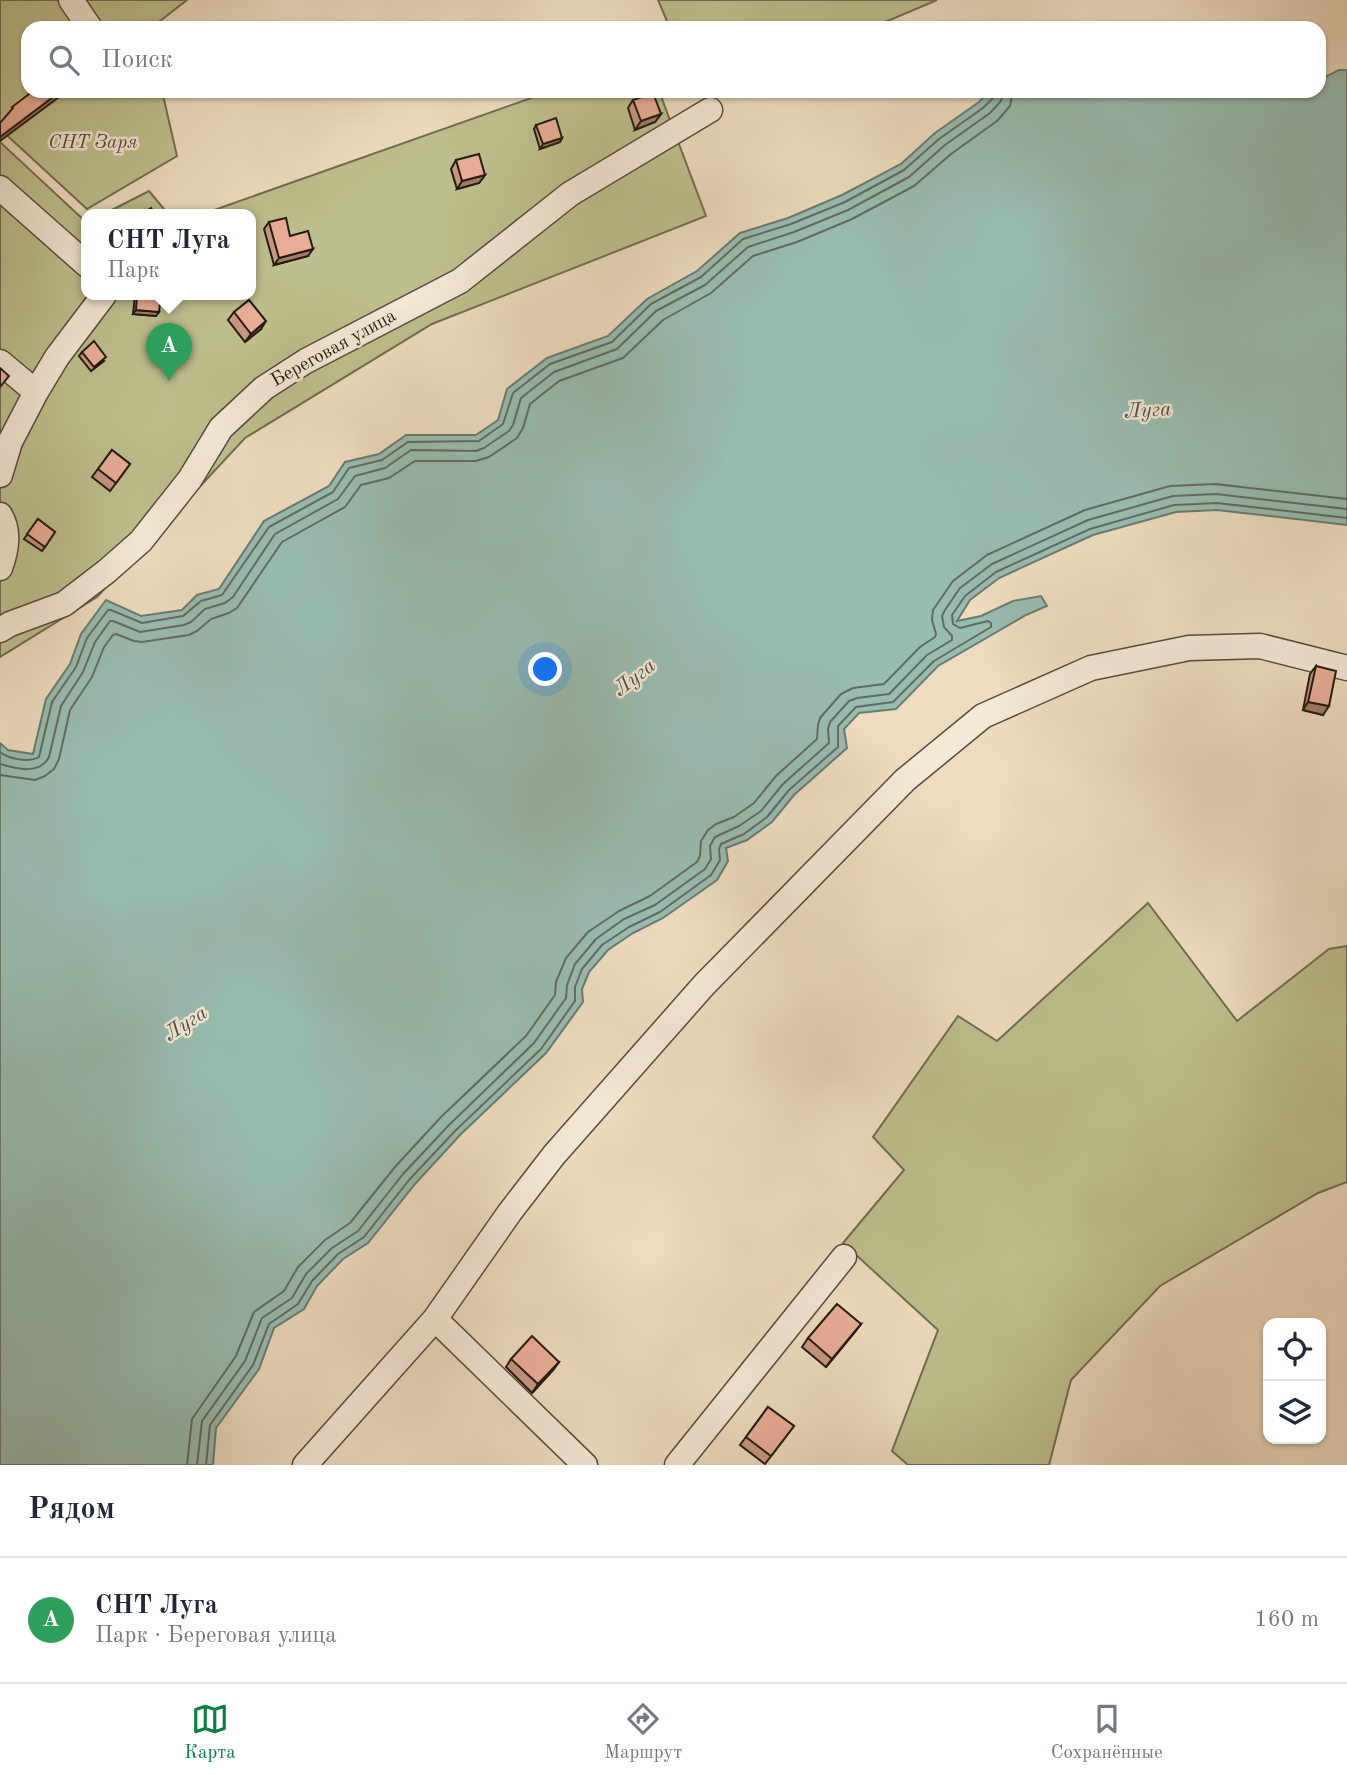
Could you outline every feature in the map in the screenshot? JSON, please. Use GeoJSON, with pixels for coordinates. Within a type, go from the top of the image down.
{"type":"FeatureCollection","features":[{"type":"Feature","properties":{"kind":"street"},"geometry":{"type":"LineString","coordinates":[[71,0],[85,21]]}},
{"type":"Feature","properties":{"kind":"street","name":"Береговая улица"},"geometry":{"type":"LineString","coordinates":[[0,630],[64,604],[141,541],[190,479],[221,428],[264,388],[306,361],[460,281],[570,194],[709,110]]}},
{"type":"Feature","properties":{"kind":"street"},"geometry":{"type":"LineString","coordinates":[[0,188],[81,260]]}},
{"type":"Feature","properties":{"kind":"street"},"geometry":{"type":"LineString","coordinates":[[0,475],[10,442],[36,392],[57,357],[100,300]]}},
{"type":"Feature","properties":{"kind":"street"},"geometry":{"type":"LineString","coordinates":[[0,362],[36,392]]}},
{"type":"Feature","properties":{"kind":"street"},"geometry":{"type":"LineString","coordinates":[[0,515],[7,535],[0,568]]}},
{"type":"Feature","properties":{"kind":"street"},"geometry":{"type":"LineString","coordinates":[[306,1465],[435,1320],[510,1212],[554,1155],[704,985],[905,780],[983,716],[1091,668],[1189,648],[1260,646],[1347,668]]}},
{"type":"Feature","properties":{"kind":"street"},"geometry":{"type":"LineString","coordinates":[[677,1465],[844,1257]]}},
{"type":"Feature","properties":{"kind":"street"},"geometry":{"type":"LineString","coordinates":[[435,1320],[584,1465]]}},
{"type":"Feature","properties":{"kind":"green space","name":"СНТ Заря"},"geometry":{"type":"Polygon","coordinates":[[[0,0],[187,0],[160,21],[21,21],[21,98],[164,98],[177,156],[87,209],[0,129],[0,0]]]}},
{"type":"Feature","properties":{"kind":"green space"},"geometry":{"type":"Polygon","coordinates":[[[658,0],[937,0],[888,21],[667,21],[658,0]]]}},
{"type":"Feature","properties":{"kind":"green space"},"geometry":{"type":"Polygon","coordinates":[[[531,98],[662,98],[706,216],[432,324],[245,438],[97,597],[0,657],[0,142],[81,217],[81,300],[256,300],[256,209],[217,209],[531,98]]]}},
{"type":"Feature","properties":{"kind":"green space"},"geometry":{"type":"Polygon","coordinates":[[[149,191],[164,209],[114,209],[149,191]]]}},
{"type":"Feature","properties":{"kind":"green space"},"geometry":{"type":"Polygon","coordinates":[[[1148,903],[1237,1021],[1329,949],[1347,946],[1347,1182],[1318,1193],[1160,1286],[1071,1380],[1049,1465],[908,1465],[892,1451],[938,1330],[843,1243],[904,1170],[873,1137],[958,1016],[997,1041],[1148,903]]]}},
{"type":"Feature","properties":{"kind":"water","name":"Луга"},"geometry":{"type":"Polygon","coordinates":[[[1339,70],[1347,70],[1347,525],[1217,510],[1176,512],[1093,535],[999,578],[970,600],[957,621],[981,616],[1013,601],[1041,596],[1047,606],[1026,615],[938,666],[896,709],[859,713],[844,729],[847,748],[794,795],[772,822],[747,840],[726,848],[728,861],[717,880],[663,918],[633,933],[608,950],[589,972],[582,989],[583,1002],[546,1053],[460,1135],[415,1184],[368,1243],[343,1259],[317,1286],[304,1309],[274,1328],[259,1369],[216,1428],[213,1465],[0,1465],[0,743],[8,750],[33,754],[46,699],[70,664],[81,634],[106,600],[141,616],[182,610],[197,595],[219,589],[264,521],[329,486],[345,462],[379,454],[406,435],[476,435],[498,420],[507,389],[547,358],[608,336],[647,299],[697,271],[740,233],[788,218],[842,195],[901,164],[935,133],[983,98],[1326,98],[1326,76],[1339,70]]]}},
{"type":"Feature","properties":{"kind":"building"},"geometry":{"type":"Polygon","coordinates":[[[24,98],[52,98],[0,137],[0,123],[12,107],[24,98]]]}},
{"type":"Feature","properties":{"kind":"building"},"geometry":{"type":"Polygon","coordinates":[[[655,98],[661,114],[641,121],[633,100],[655,98]]]}},
{"type":"Feature","properties":{"kind":"building"},"geometry":{"type":"Polygon","coordinates":[[[556,118],[562,138],[543,144],[536,125],[556,118]]]}},
{"type":"Feature","properties":{"kind":"building"},"geometry":{"type":"Polygon","coordinates":[[[479,154],[485,175],[462,181],[456,160],[479,154]]]}},
{"type":"Feature","properties":{"kind":"building"},"geometry":{"type":"Polygon","coordinates":[[[286,218],[290,236],[308,231],[313,249],[279,258],[269,222],[286,218]]]}},
{"type":"Feature","properties":{"kind":"building"},"geometry":{"type":"Polygon","coordinates":[[[137,300],[160,300],[159,312],[136,310],[137,300]]]}},
{"type":"Feature","properties":{"kind":"building"},"geometry":{"type":"Polygon","coordinates":[[[249,300],[266,321],[251,334],[234,312],[249,300]]]}},
{"type":"Feature","properties":{"kind":"building"},"geometry":{"type":"Polygon","coordinates":[[[94,341],[106,357],[94,367],[82,352],[94,341]]]}},
{"type":"Feature","properties":{"kind":"building"},"geometry":{"type":"Polygon","coordinates":[[[0,368],[9,376],[0,387],[0,368]]]}},
{"type":"Feature","properties":{"kind":"building"},"geometry":{"type":"Polygon","coordinates":[[[112,450],[130,464],[116,483],[98,469],[112,450]]]}},
{"type":"Feature","properties":{"kind":"building"},"geometry":{"type":"Polygon","coordinates":[[[38,519],[55,532],[45,547],[27,534],[38,519]]]}},
{"type":"Feature","properties":{"kind":"building"},"geometry":{"type":"Polygon","coordinates":[[[1316,666],[1336,671],[1329,706],[1308,702],[1316,666]]]}},
{"type":"Feature","properties":{"kind":"building"},"geometry":{"type":"Polygon","coordinates":[[[837,1304],[861,1324],[832,1359],[808,1338],[837,1304]]]}},
{"type":"Feature","properties":{"kind":"building"},"geometry":{"type":"Polygon","coordinates":[[[532,1336],[559,1362],[538,1384],[511,1359],[532,1336]]]}},
{"type":"Feature","properties":{"kind":"building"},"geometry":{"type":"Polygon","coordinates":[[[768,1407],[794,1426],[771,1456],[746,1437],[768,1407]]]}},
{"type":"Feature","properties":{"kind":"place","name":"СНТ Луга"},"geometry":{"type":"Point","coordinates":[169,381]}}]}
